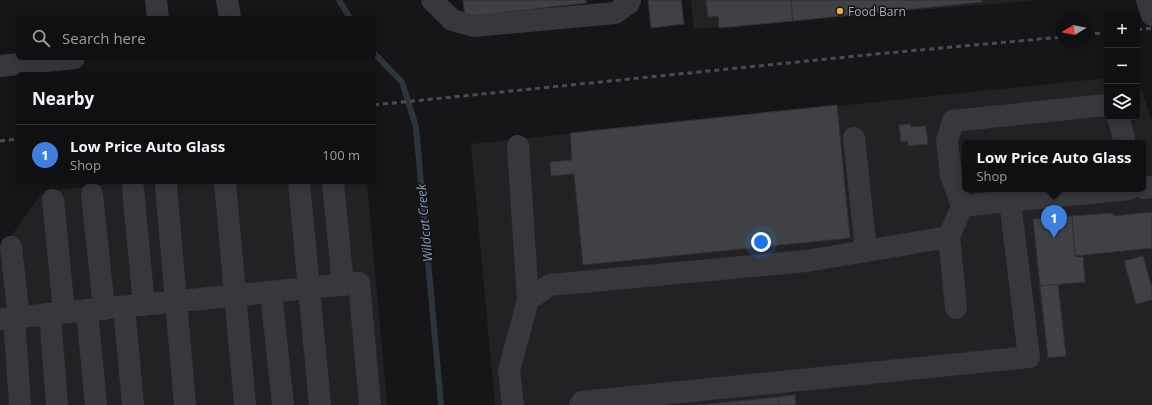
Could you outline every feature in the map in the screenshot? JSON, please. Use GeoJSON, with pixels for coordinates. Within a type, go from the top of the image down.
{"type":"FeatureCollection","features":[{"type":"Feature","properties":{"kind":"street"},"geometry":{"type":"LineString","coordinates":[[156,0],[158,16]]}},
{"type":"Feature","properties":{"kind":"street"},"geometry":{"type":"LineString","coordinates":[[227,0],[230,16]]}},
{"type":"Feature","properties":{"kind":"street"},"geometry":{"type":"LineString","coordinates":[[432,0],[452,20],[474,26],[615,13],[629,3],[630,0]]}},
{"type":"Feature","properties":{"kind":"street"},"geometry":{"type":"LineString","coordinates":[[1147,0],[1152,15]]}},
{"type":"Feature","properties":{"kind":"street"},"geometry":{"type":"LineString","coordinates":[[0,66],[56,60]]}},
{"type":"Feature","properties":{"kind":"street"},"geometry":{"type":"LineString","coordinates":[[956,308],[949,236],[962,206],[958,174],[947,141],[953,121],[1104,105]]}},
{"type":"Feature","properties":{"kind":"street"},"geometry":{"type":"LineString","coordinates":[[1119,120],[1124,140]]}},
{"type":"Feature","properties":{"kind":"street"},"geometry":{"type":"LineString","coordinates":[[854,138],[866,250]]}},
{"type":"Feature","properties":{"kind":"street"},"geometry":{"type":"LineString","coordinates":[[513,405],[509,371],[528,300],[518,146]]}},
{"type":"Feature","properties":{"kind":"street"},"geometry":{"type":"LineString","coordinates":[[225,184],[245,405]]}},
{"type":"Feature","properties":{"kind":"street"},"geometry":{"type":"LineString","coordinates":[[299,184],[320,405]]}},
{"type":"Feature","properties":{"kind":"street"},"geometry":{"type":"LineString","coordinates":[[333,184],[343,285]]}},
{"type":"Feature","properties":{"kind":"street"},"geometry":{"type":"LineString","coordinates":[[166,186],[184,405]]}},
{"type":"Feature","properties":{"kind":"street"},"geometry":{"type":"LineString","coordinates":[[96,405],[115,308],[133,189]]}},
{"type":"Feature","properties":{"kind":"street"},"geometry":{"type":"LineString","coordinates":[[962,206],[1099,192]]}},
{"type":"Feature","properties":{"kind":"street"},"geometry":{"type":"LineString","coordinates":[[92,194],[133,405]]}},
{"type":"Feature","properties":{"kind":"street"},"geometry":{"type":"LineString","coordinates":[[52,200],[57,313],[57,405]]}},
{"type":"Feature","properties":{"kind":"street"},"geometry":{"type":"LineString","coordinates":[[580,405],[582,402],[1029,357],[1010,201]]}},
{"type":"Feature","properties":{"kind":"street"},"geometry":{"type":"LineString","coordinates":[[528,300],[550,285],[806,261],[949,236]]}},
{"type":"Feature","properties":{"kind":"street"},"geometry":{"type":"LineString","coordinates":[[11,247],[11,318],[20,405]]}},
{"type":"Feature","properties":{"kind":"street"},"geometry":{"type":"LineString","coordinates":[[11,318],[359,283],[370,405]]}},
{"type":"Feature","properties":{"kind":"street"},"geometry":{"type":"LineString","coordinates":[[271,292],[283,405]]}},
{"type":"Feature","properties":{"kind":"shaded area"},"geometry":{"type":"Polygon","coordinates":[[[691,0],[1040,0],[694,29],[691,0]]]}},
{"type":"Feature","properties":{"kind":"shaded area"},"geometry":{"type":"Polygon","coordinates":[[[1104,78],[1104,120],[1140,120],[1140,85],[1152,123],[1152,405],[495,405],[471,144],[1104,78]]]}},
{"type":"Feature","properties":{"kind":"shaded area"},"geometry":{"type":"Polygon","coordinates":[[[111,184],[367,184],[387,405],[0,405],[0,251],[44,191],[111,184]]]}},
{"type":"Feature","properties":{"kind":"building"},"geometry":{"type":"Polygon","coordinates":[[[463,0],[586,0],[586,3],[465,17],[463,0]]]}},
{"type":"Feature","properties":{"kind":"building"},"geometry":{"type":"Polygon","coordinates":[[[648,0],[681,0],[684,24],[651,28],[648,0]]]}},
{"type":"Feature","properties":{"kind":"building"},"geometry":{"type":"Polygon","coordinates":[[[706,0],[791,0],[793,21],[719,28],[718,16],[708,17],[706,0]]]}},
{"type":"Feature","properties":{"kind":"building","name":"Food Barn"},"geometry":{"type":"Polygon","coordinates":[[[791,0],[982,0],[982,2],[793,21],[791,0]]]}},
{"type":"Feature","properties":{"kind":"building"},"geometry":{"type":"Polygon","coordinates":[[[837,105],[850,238],[583,265],[574,174],[551,176],[550,162],[572,160],[570,133],[837,105]]]}},
{"type":"Feature","properties":{"kind":"building"},"geometry":{"type":"Polygon","coordinates":[[[910,124],[911,127],[926,126],[928,144],[908,146],[908,141],[901,142],[899,125],[910,124]]]}},
{"type":"Feature","properties":{"kind":"building"},"geometry":{"type":"Polygon","coordinates":[[[1152,212],[1152,248],[1075,256],[1072,216],[1113,213],[1113,216],[1152,212]]]}},
{"type":"Feature","properties":{"kind":"building"},"geometry":{"type":"Polygon","coordinates":[[[1072,216],[1075,257],[1083,257],[1085,282],[1040,286],[1033,219],[1072,216]]]}},
{"type":"Feature","properties":{"kind":"building"},"geometry":{"type":"Polygon","coordinates":[[[1143,256],[1152,288],[1152,300],[1136,304],[1124,261],[1143,256]]]}},
{"type":"Feature","properties":{"kind":"building"},"geometry":{"type":"Polygon","coordinates":[[[1058,284],[1066,356],[1048,358],[1040,286],[1058,284]]]}},
{"type":"Feature","properties":{"kind":"building"},"geometry":{"type":"Polygon","coordinates":[[[795,395],[796,405],[779,405],[778,397],[795,395]]]}},
{"type":"Feature","properties":{"kind":"building"},"geometry":{"type":"Polygon","coordinates":[[[778,397],[779,405],[698,405],[778,397]]]}},
{"type":"Feature","properties":{"kind":"waterway","name":"Wildcat Creek"},"geometry":{"type":"LineString","coordinates":[[339,0],[349,16]]}},
{"type":"Feature","properties":{"kind":"waterway","name":"Wildcat Creek"},"geometry":{"type":"LineString","coordinates":[[376,55],[402,82],[416,127],[441,405]]}},
{"type":"Feature","properties":{"kind":"railway"},"geometry":{"type":"LineString","coordinates":[[1140,30],[1152,28]]}},
{"type":"Feature","properties":{"kind":"railway"},"geometry":{"type":"LineString","coordinates":[[1092,34],[1104,33]]}},
{"type":"Feature","properties":{"kind":"railway"},"geometry":{"type":"LineString","coordinates":[[376,105],[876,54],[1056,38]]}},
{"type":"Feature","properties":{"kind":"railway"},"geometry":{"type":"LineString","coordinates":[[0,141],[16,139]]}},
{"type":"Feature","properties":{"kind":"place","name":"Food Barn"},"geometry":{"type":"Point","coordinates":[840,11]}},
{"type":"Feature","properties":{"kind":"place","name":"Low Price Auto Glass"},"geometry":{"type":"Point","coordinates":[1054,238]}}]}
